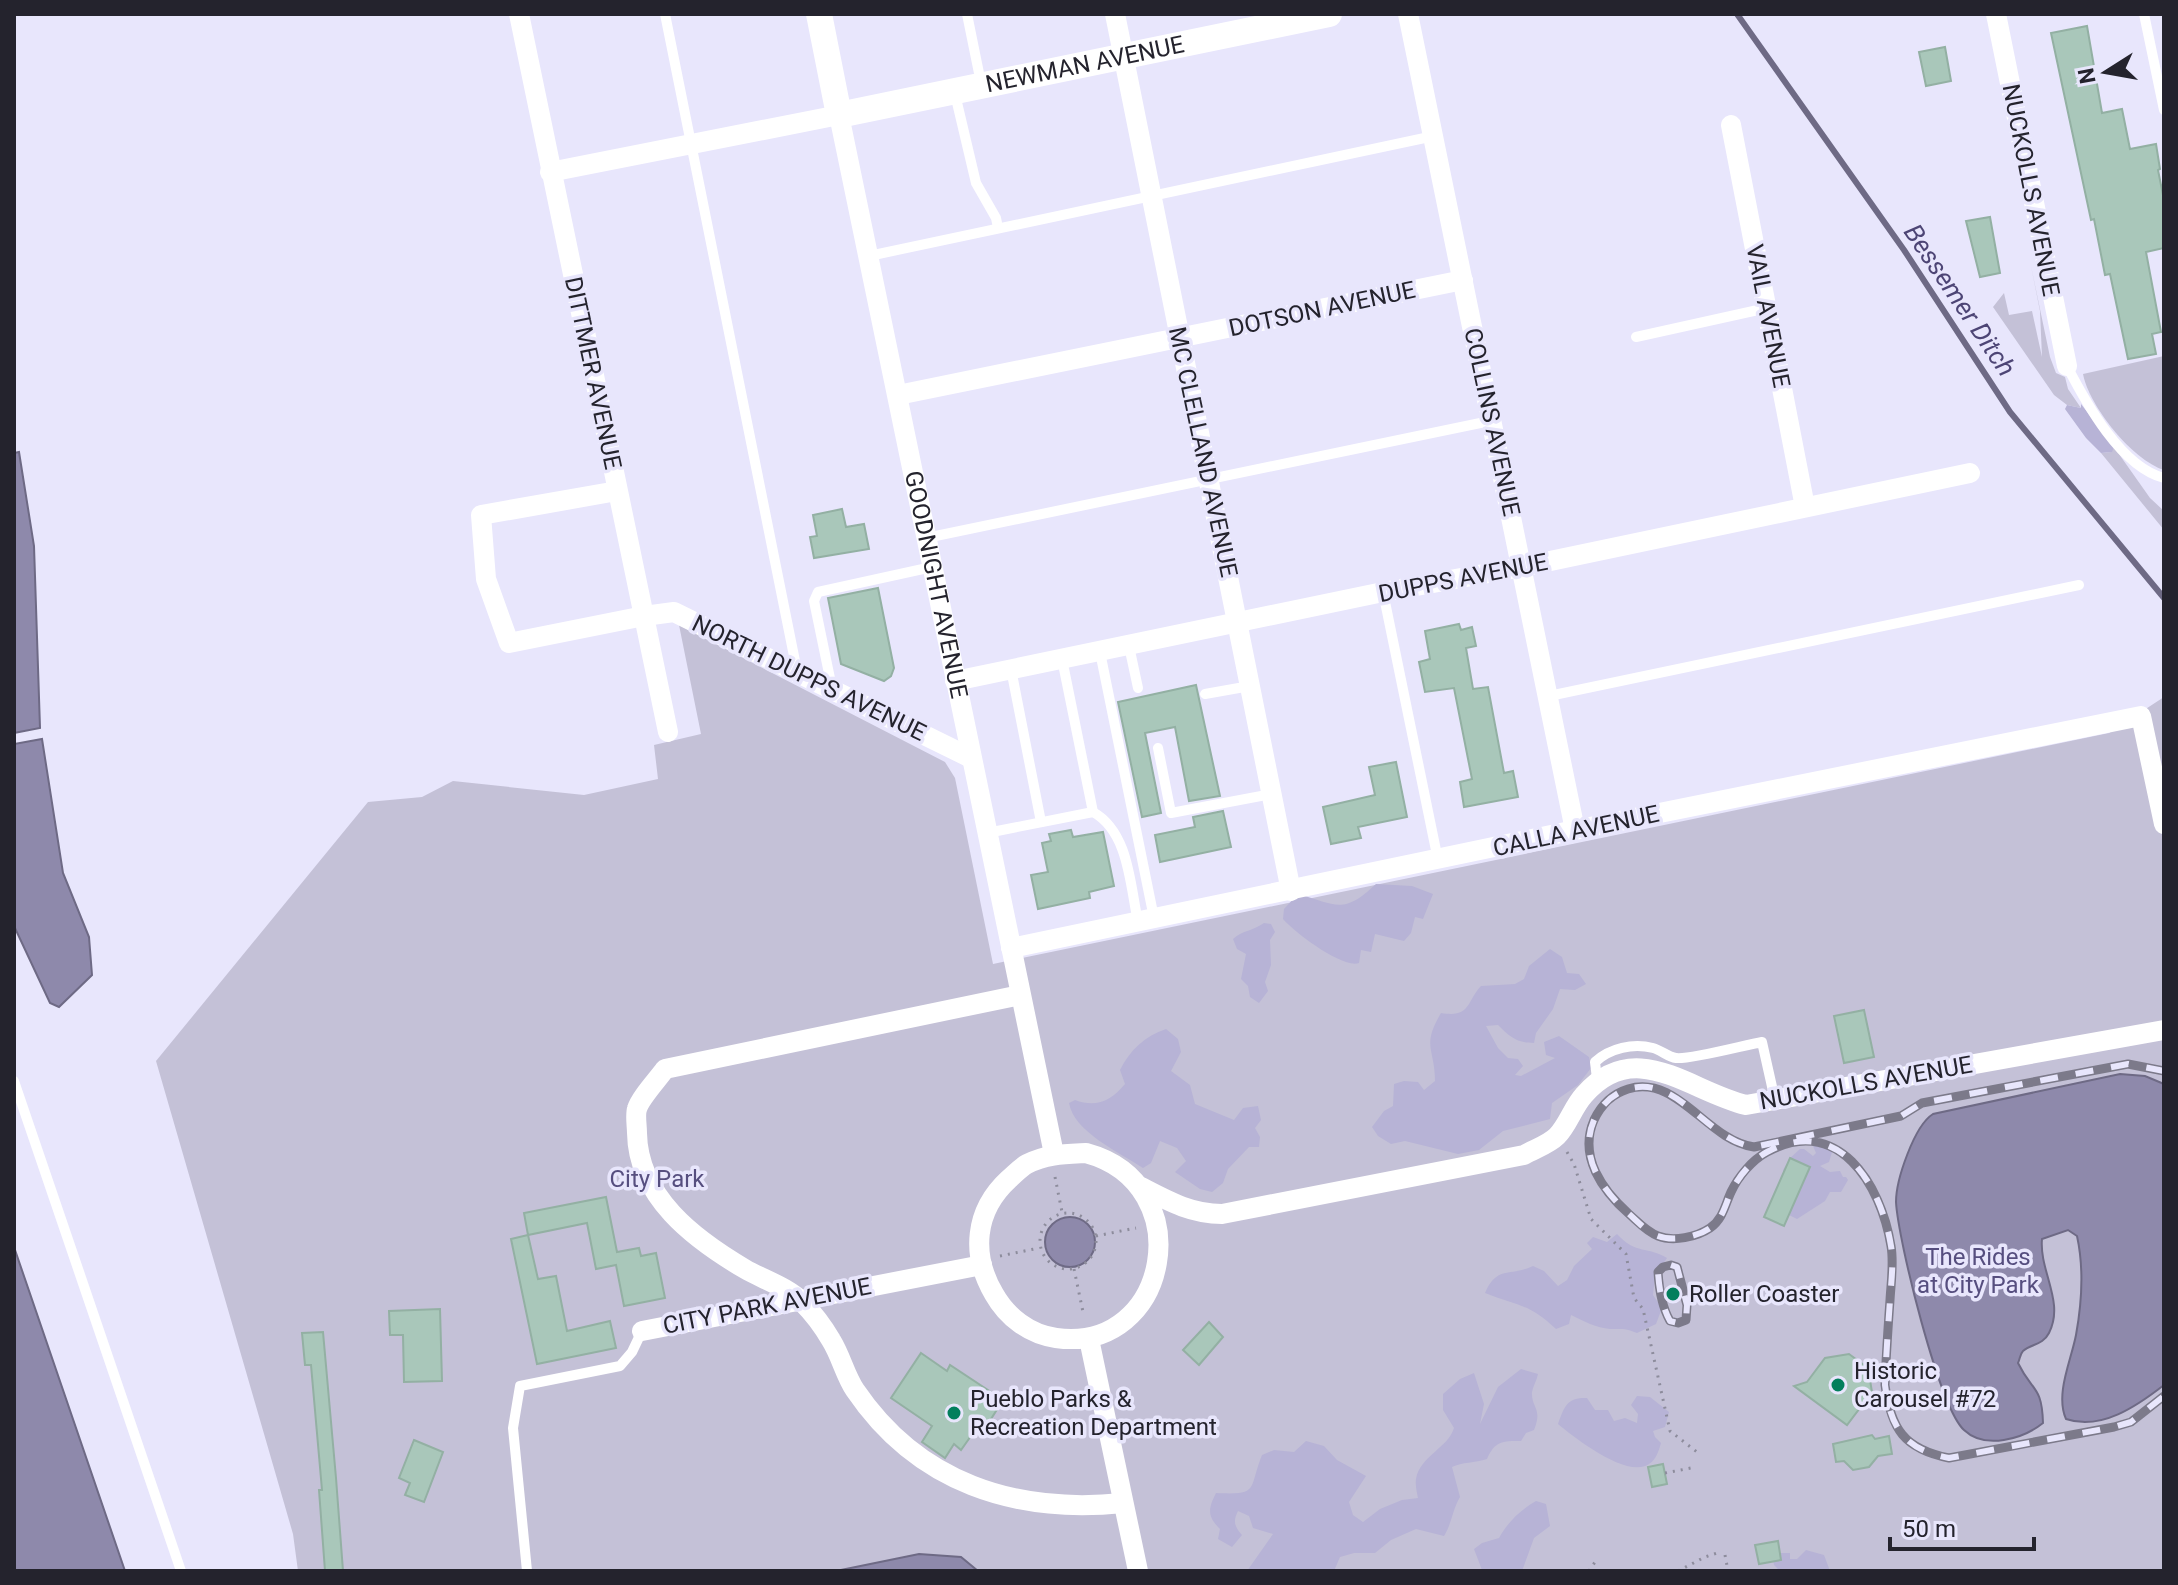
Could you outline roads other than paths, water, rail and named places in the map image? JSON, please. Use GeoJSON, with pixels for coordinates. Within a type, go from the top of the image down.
{"type":"FeatureCollection","features":[{"type":"Feature","properties":{"kind":"street","name":"DITTMER AVENUE"},"geometry":{"type":"LineString","coordinates":[[519,14],[668,732]]}},
{"type":"Feature","properties":{"kind":"street","name":"GOODNIGHT AVENUE"},"geometry":{"type":"LineString","coordinates":[[819,14],[1053,1160]]}},
{"type":"Feature","properties":{"kind":"street","name":"MC CLELLAND AVENUE"},"geometry":{"type":"LineString","coordinates":[[1115,14],[1291,891]]}},
{"type":"Feature","properties":{"kind":"street","name":"NEWMAN AVENUE"},"geometry":{"type":"LineString","coordinates":[[839,115],[1123,56],[1263,21],[1329,14]]}},
{"type":"Feature","properties":{"kind":"street","name":"COLLINS AVENUE"},"geometry":{"type":"LineString","coordinates":[[1408,14],[1575,830]]}},
{"type":"Feature","properties":{"kind":"street","name":"NUCKOLLS AVENUE"},"geometry":{"type":"LineString","coordinates":[[1996,14],[2067,366]]}},
{"type":"Feature","properties":{"kind":"street"},"geometry":{"type":"LineString","coordinates":[[550,172],[839,115]]}},
{"type":"Feature","properties":{"kind":"street","name":"VAIL AVENUE"},"geometry":{"type":"LineString","coordinates":[[1731,125],[1805,507]]}},
{"type":"Feature","properties":{"kind":"street","name":"DOTSON AVENUE"},"geometry":{"type":"LineString","coordinates":[[898,395],[1463,280]]}},
{"type":"Feature","properties":{"kind":"street","name":"DUPPS AVENUE"},"geometry":{"type":"LineString","coordinates":[[955,681],[1970,473]]}},
{"type":"Feature","properties":{"kind":"street","name":"NORTH DUPPS AVENUE"},"geometry":{"type":"LineString","coordinates":[[617,491],[481,515],[486,579],[509,643],[674,612],[971,758]]}},
{"type":"Feature","properties":{"kind":"street","name":"CALLA AVENUE"},"geometry":{"type":"LineString","coordinates":[[1011,948],[2141,716],[2164,824]]}},
{"type":"Feature","properties":{"kind":"street"},"geometry":{"type":"LineString","coordinates":[[1020,995],[665,1069],[637,1109],[637,1146],[648,1182],[665,1207],[697,1238],[801,1300],[831,1340],[853,1387],[884,1429],[928,1464],[982,1492],[1040,1505],[1123,1503]]}},
{"type":"Feature","properties":{"kind":"street","name":"NUCKOLLS AVENUE"},"geometry":{"type":"LineString","coordinates":[[1597,1079],[1641,1067],[1669,1073],[1746,1105],[2164,1030]]}},
{"type":"Feature","properties":{"kind":"street"},"geometry":{"type":"LineString","coordinates":[[1141,1187],[1160,1234],[1160,1254],[1149,1290],[1135,1310],[1111,1330],[1089,1339],[1044,1336],[1027,1329],[1002,1309],[982,1275],[987,1261],[978,1239],[981,1221],[995,1192],[1026,1164],[1086,1153],[1105,1158],[1141,1187],[1181,1208],[1200,1214],[1222,1214],[1524,1155],[1557,1136],[1574,1107],[1597,1079]]}},
{"type":"Feature","properties":{"kind":"street","name":"CITY PARK AVENUE"},"geometry":{"type":"LineString","coordinates":[[642,1331],[987,1261]]}},
{"type":"Feature","properties":{"kind":"street"},"geometry":{"type":"LineString","coordinates":[[1089,1339],[1138,1571]]}},
{"type":"Feature","properties":{"kind":"lane"},"geometry":{"type":"LineString","coordinates":[[665,14],[798,673]]}},
{"type":"Feature","properties":{"kind":"lane"},"geometry":{"type":"LineString","coordinates":[[967,14],[981,85]]}},
{"type":"Feature","properties":{"kind":"lane"},"geometry":{"type":"LineString","coordinates":[[2144,14],[2164,110]]}},
{"type":"Feature","properties":{"kind":"lane"},"geometry":{"type":"LineString","coordinates":[[955,91],[976,183],[996,218],[998,228]]}},
{"type":"Feature","properties":{"kind":"lane"},"geometry":{"type":"LineString","coordinates":[[869,256],[1434,136]]}},
{"type":"Feature","properties":{"kind":"lane"},"geometry":{"type":"LineString","coordinates":[[1636,337],[1767,308]]}},
{"type":"Feature","properties":{"kind":"lane"},"geometry":{"type":"LineString","coordinates":[[2067,366],[2092,412],[2128,456],[2144,469],[2164,478]]}},
{"type":"Feature","properties":{"kind":"lane"},"geometry":{"type":"LineString","coordinates":[[926,538],[1490,421]]}},
{"type":"Feature","properties":{"kind":"lane"},"geometry":{"type":"LineString","coordinates":[[832,690],[814,596],[825,589],[932,567]]}},
{"type":"Feature","properties":{"kind":"lane"},"geometry":{"type":"LineString","coordinates":[[1549,696],[2079,585]]}},
{"type":"Feature","properties":{"kind":"lane"},"geometry":{"type":"LineString","coordinates":[[1383,592],[1438,860]]}},
{"type":"Feature","properties":{"kind":"lane"},"geometry":{"type":"LineString","coordinates":[[1129,646],[1138,688]]}},
{"type":"Feature","properties":{"kind":"lane"},"geometry":{"type":"LineString","coordinates":[[1100,652],[1139,847],[1146,920]]}},
{"type":"Feature","properties":{"kind":"lane"},"geometry":{"type":"LineString","coordinates":[[1062,659],[1093,812]]}},
{"type":"Feature","properties":{"kind":"lane"},"geometry":{"type":"LineString","coordinates":[[1011,669],[1041,822]]}},
{"type":"Feature","properties":{"kind":"lane"},"geometry":{"type":"LineString","coordinates":[[1205,694],[1250,686]]}},
{"type":"Feature","properties":{"kind":"lane"},"geometry":{"type":"LineString","coordinates":[[1158,748],[1171,813],[1272,794]]}},
{"type":"Feature","properties":{"kind":"lane"},"geometry":{"type":"LineString","coordinates":[[987,833],[1093,812],[1105,818],[1123,850],[1146,920]]}},
{"type":"Feature","properties":{"kind":"lane"},"geometry":{"type":"LineString","coordinates":[[1123,850],[1139,847]]}},
{"type":"Feature","properties":{"kind":"lane"},"geometry":{"type":"LineString","coordinates":[[1597,1079],[1595,1062],[1604,1053],[1618,1049],[1637,1046],[1652,1048],[1677,1058],[1762,1042],[1775,1100]]}},
{"type":"Feature","properties":{"kind":"lane"},"geometry":{"type":"LineString","coordinates":[[14,1081],[181,1571]]}},
{"type":"Feature","properties":{"kind":"lane","name":"CITY PARK AVENUE"},"geometry":{"type":"LineString","coordinates":[[527,1571],[513,1428],[520,1386],[620,1366],[632,1352],[642,1331]]}},
{"type":"Feature","properties":{"kind":"waterway","name":"Bessemer Ditch"},"geometry":{"type":"LineString","coordinates":[[1737,14],[1904,250],[2010,412],[2164,598]]}},
{"type":"Feature","properties":{"kind":"railway"},"geometry":{"type":"LineString","coordinates":[[2164,1071],[2128,1064],[1922,1103],[1901,1116],[1754,1147],[1721,1133],[1662,1091],[1646,1087],[1628,1089],[1612,1097],[1600,1110],[1594,1120],[1589,1147],[1596,1172],[1610,1195],[1646,1229],[1671,1239],[1692,1236],[1714,1224],[1742,1175],[1767,1152],[1792,1143],[1815,1142],[1835,1149],[1852,1162],[1877,1200],[1891,1246],[1885,1385],[1891,1414],[1902,1435],[1921,1449],[1949,1458],[2114,1427],[2131,1422],[2164,1396]]}},
{"type":"Feature","properties":{"kind":"railway"},"geometry":{"type":"LineString","coordinates":[[1671,1265],[1677,1267],[1687,1305],[1686,1320],[1678,1323],[1670,1321],[1667,1316],[1659,1284],[1658,1272],[1671,1265]]}},
{"type":"Feature","properties":{"kind":"place","name":"Roller Coaster"},"geometry":{"type":"Point","coordinates":[1673,1294]}},
{"type":"Feature","properties":{"kind":"place","name":"Historic Carousel #72"},"geometry":{"type":"Point","coordinates":[1838,1385]}},
{"type":"Feature","properties":{"kind":"place","name":"Pueblo Parks & Recreation Department"},"geometry":{"type":"Point","coordinates":[954,1413]}},
{"type":"Feature","properties":{"kind":"park label","name":"City Park"},"geometry":{"type":"Point","coordinates":[657,1179]}},
{"type":"Feature","properties":{"kind":"park label","name":"The Rides at City Park"},"geometry":{"type":"Point","coordinates":[1978,1271]}}]}
